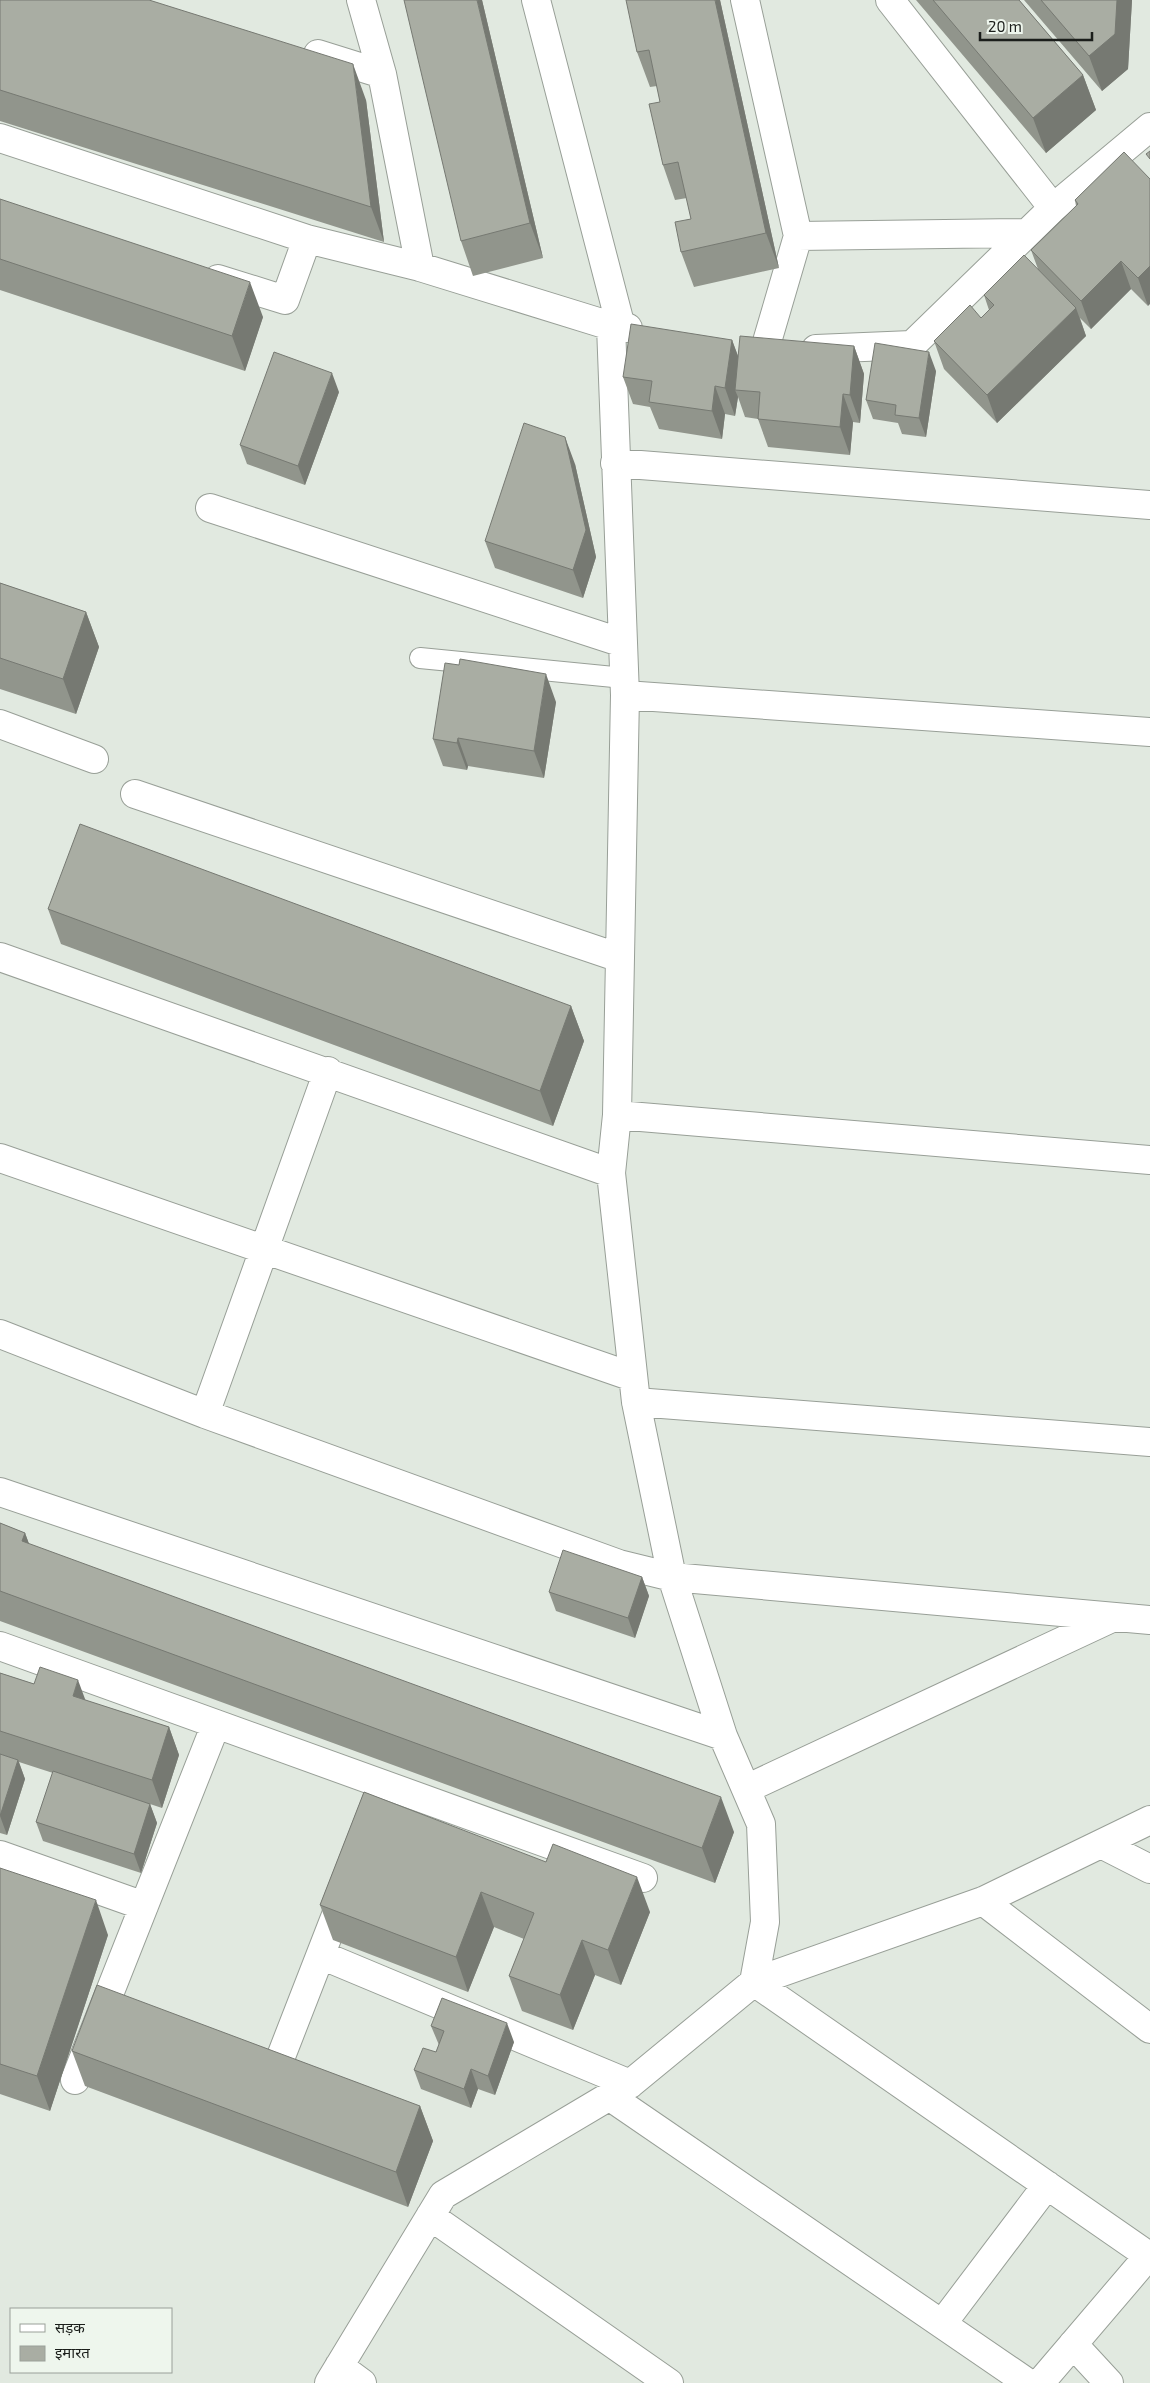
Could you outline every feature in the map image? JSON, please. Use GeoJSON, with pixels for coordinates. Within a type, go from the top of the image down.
{"type":"FeatureCollection","features":[{"type":"Feature","properties":{"kind":"street"},"geometry":{"type":"LineString","coordinates":[[361,0],[382,74],[420,267]]}},
{"type":"Feature","properties":{"kind":"street"},"geometry":{"type":"LineString","coordinates":[[536,0],[616,326],[615,464],[625,686],[618,1115],[610,1173],[634,1390],[672,1577],[723,1736],[761,1824],[765,1922],[754,1982]]}},
{"type":"Feature","properties":{"kind":"street"},"geometry":{"type":"LineString","coordinates":[[745,0],[798,236],[764,352]]}},
{"type":"Feature","properties":{"kind":"street"},"geometry":{"type":"LineString","coordinates":[[890,0],[1053,208]]}},
{"type":"Feature","properties":{"kind":"street"},"geometry":{"type":"LineString","coordinates":[[290,46],[382,74]]}},
{"type":"Feature","properties":{"kind":"street"},"geometry":{"type":"LineString","coordinates":[[736,347],[764,352],[912,345],[1053,208],[1150,127]]}},
{"type":"Feature","properties":{"kind":"street"},"geometry":{"type":"LineString","coordinates":[[0,138],[307,239],[420,267],[616,326],[650,332]]}},
{"type":"Feature","properties":{"kind":"street"},"geometry":{"type":"LineString","coordinates":[[798,236],[1027,233]]}},
{"type":"Feature","properties":{"kind":"street"},"geometry":{"type":"LineString","coordinates":[[190,271],[286,300],[307,239]]}},
{"type":"Feature","properties":{"kind":"street"},"geometry":{"type":"LineString","coordinates":[[615,464],[1150,505]]}},
{"type":"Feature","properties":{"kind":"street"},"geometry":{"type":"LineString","coordinates":[[210,508],[623,643]]}},
{"type":"Feature","properties":{"kind":"street"},"geometry":{"type":"LineString","coordinates":[[625,686],[1150,732]]}},
{"type":"Feature","properties":{"kind":"street"},"geometry":{"type":"LineString","coordinates":[[0,724],[94,759]]}},
{"type":"Feature","properties":{"kind":"street"},"geometry":{"type":"LineString","coordinates":[[135,794],[620,958]]}},
{"type":"Feature","properties":{"kind":"street"},"geometry":{"type":"LineString","coordinates":[[0,957],[610,1173]]}},
{"type":"Feature","properties":{"kind":"street"},"geometry":{"type":"LineString","coordinates":[[205,1414],[328,1072]]}},
{"type":"Feature","properties":{"kind":"street"},"geometry":{"type":"LineString","coordinates":[[618,1115],[1150,1160]]}},
{"type":"Feature","properties":{"kind":"street"},"geometry":{"type":"LineString","coordinates":[[0,1158],[264,1249],[634,1390],[1150,1442]]}},
{"type":"Feature","properties":{"kind":"street"},"geometry":{"type":"LineString","coordinates":[[0,1334],[205,1414],[619,1564],[672,1577],[1150,1620]]}},
{"type":"Feature","properties":{"kind":"street"},"geometry":{"type":"LineString","coordinates":[[0,1492],[723,1736]]}},
{"type":"Feature","properties":{"kind":"street"},"geometry":{"type":"LineString","coordinates":[[746,1789],[1114,1617]]}},
{"type":"Feature","properties":{"kind":"street"},"geometry":{"type":"LineString","coordinates":[[0,1646],[643,1878]]}},
{"type":"Feature","properties":{"kind":"street"},"geometry":{"type":"LineString","coordinates":[[75,2080],[216,1724]]}},
{"type":"Feature","properties":{"kind":"street"},"geometry":{"type":"LineString","coordinates":[[375,1811],[385,1784]]}},
{"type":"Feature","properties":{"kind":"street"},"geometry":{"type":"LineString","coordinates":[[362,2383],[334,2375],[443,2195],[620,2090],[754,1982],[983,1901],[1150,1820]]}},
{"type":"Feature","properties":{"kind":"street"},"geometry":{"type":"LineString","coordinates":[[1101,1844],[1150,1869]]}},
{"type":"Feature","properties":{"kind":"street"},"geometry":{"type":"LineString","coordinates":[[1,1860],[144,1906]]}},
{"type":"Feature","properties":{"kind":"street"},"geometry":{"type":"LineString","coordinates":[[280,2059],[351,1874]]}},
{"type":"Feature","properties":{"kind":"street"},"geometry":{"type":"LineString","coordinates":[[983,1901],[1150,2029]]}},
{"type":"Feature","properties":{"kind":"street"},"geometry":{"type":"LineString","coordinates":[[321,1955],[620,2090],[942,2324],[1028,2383]]}},
{"type":"Feature","properties":{"kind":"street"},"geometry":{"type":"LineString","coordinates":[[754,1982],[1149,2255],[1040,2383]]}},
{"type":"Feature","properties":{"kind":"street"},"geometry":{"type":"LineString","coordinates":[[110,1992],[137,2003]]}},
{"type":"Feature","properties":{"kind":"street"},"geometry":{"type":"LineString","coordinates":[[253,2048],[308,2070]]}},
{"type":"Feature","properties":{"kind":"street"},"geometry":{"type":"LineString","coordinates":[[942,2324],[1047,2185]]}},
{"type":"Feature","properties":{"kind":"street"},"geometry":{"type":"LineString","coordinates":[[430,2216],[669,2383]]}},
{"type":"Feature","properties":{"kind":"street"},"geometry":{"type":"LineString","coordinates":[[1073,2344],[1109,2383]]}},
{"type":"Feature","properties":{"kind":"lane"},"geometry":{"type":"LineString","coordinates":[[420,658],[625,686]]}},
{"type":"Feature","properties":{"kind":"building"},"geometry":{"type":"Polygon","coordinates":[[[0,0],[149,0],[353,64],[371,207],[0,90],[0,0]]]}},
{"type":"Feature","properties":{"kind":"building"},"geometry":{"type":"Polygon","coordinates":[[[404,0],[477,0],[530,223],[461,241],[404,0]]]}},
{"type":"Feature","properties":{"kind":"building"},"geometry":{"type":"Polygon","coordinates":[[[626,0],[715,0],[766,233],[681,252],[675,222],[691,219],[678,162],[663,165],[649,104],[660,102],[649,50],[637,52],[626,0]]]}},
{"type":"Feature","properties":{"kind":"building"},"geometry":{"type":"Polygon","coordinates":[[[933,0],[1019,0],[1083,75],[1033,118],[933,0]]]}},
{"type":"Feature","properties":{"kind":"building"},"geometry":{"type":"Polygon","coordinates":[[[1041,0],[1117,0],[1115,34],[1089,56],[1041,0]]]}},
{"type":"Feature","properties":{"kind":"building"},"geometry":{"type":"Polygon","coordinates":[[[1150,151],[1150,159],[1146,154],[1150,151]]]}},
{"type":"Feature","properties":{"kind":"building"},"geometry":{"type":"Polygon","coordinates":[[[1124,152],[1150,179],[1150,266],[1138,278],[1121,261],[1081,301],[1031,250],[1078,204],[1075,200],[1124,152]]]}},
{"type":"Feature","properties":{"kind":"building"},"geometry":{"type":"Polygon","coordinates":[[[0,199],[250,282],[232,336],[0,259],[0,199]]]}},
{"type":"Feature","properties":{"kind":"building"},"geometry":{"type":"Polygon","coordinates":[[[1024,255],[1076,308],[987,395],[934,341],[970,305],[981,318],[994,305],[984,295],[1024,255]]]}},
{"type":"Feature","properties":{"kind":"building"},"geometry":{"type":"Polygon","coordinates":[[[631,324],[732,340],[725,388],[715,386],[712,411],[649,402],[652,381],[623,377],[631,324]]]}},
{"type":"Feature","properties":{"kind":"building"},"geometry":{"type":"Polygon","coordinates":[[[740,336],[854,346],[850,395],[843,394],[840,427],[758,419],[760,392],[735,390],[740,336]]]}},
{"type":"Feature","properties":{"kind":"building"},"geometry":{"type":"Polygon","coordinates":[[[875,343],[929,352],[919,418],[895,415],[896,405],[866,400],[875,343]]]}},
{"type":"Feature","properties":{"kind":"building"},"geometry":{"type":"Polygon","coordinates":[[[274,352],[332,373],[298,466],[240,445],[274,352]]]}},
{"type":"Feature","properties":{"kind":"building"},"geometry":{"type":"Polygon","coordinates":[[[524,423],[565,437],[586,530],[573,570],[485,541],[524,423]]]}},
{"type":"Feature","properties":{"kind":"building"},"geometry":{"type":"Polygon","coordinates":[[[0,583],[86,612],[63,679],[0,658],[0,583]]]}},
{"type":"Feature","properties":{"kind":"building"},"geometry":{"type":"Polygon","coordinates":[[[460,659],[546,674],[534,751],[458,738],[457,743],[433,739],[445,663],[459,665],[460,659]]]}},
{"type":"Feature","properties":{"kind":"building"},"geometry":{"type":"Polygon","coordinates":[[[80,824],[571,1006],[540,1091],[48,909],[80,824]]]}},
{"type":"Feature","properties":{"kind":"building"},"geometry":{"type":"Polygon","coordinates":[[[0,1523],[25,1533],[22,1541],[721,1797],[702,1848],[0,1591],[0,1523]]]}},
{"type":"Feature","properties":{"kind":"building"},"geometry":{"type":"Polygon","coordinates":[[[563,1550],[642,1577],[628,1618],[549,1592],[563,1550]]]}},
{"type":"Feature","properties":{"kind":"building"},"geometry":{"type":"Polygon","coordinates":[[[40,1667],[78,1680],[73,1696],[169,1727],[152,1780],[0,1731],[0,1673],[34,1684],[40,1667]]]}},
{"type":"Feature","properties":{"kind":"building"},"geometry":{"type":"Polygon","coordinates":[[[0,1754],[18,1760],[0,1816],[0,1754]]]}},
{"type":"Feature","properties":{"kind":"building"},"geometry":{"type":"Polygon","coordinates":[[[53,1771],[150,1804],[134,1854],[36,1822],[53,1771]]]}},
{"type":"Feature","properties":{"kind":"building"},"geometry":{"type":"Polygon","coordinates":[[[364,1792],[546,1862],[553,1844],[637,1877],[608,1950],[582,1940],[560,1995],[509,1976],[534,1913],[481,1892],[456,1957],[320,1905],[364,1792]]]}},
{"type":"Feature","properties":{"kind":"building"},"geometry":{"type":"Polygon","coordinates":[[[0,1868],[96,1900],[37,2076],[0,2064],[0,1868]]]}},
{"type":"Feature","properties":{"kind":"building"},"geometry":{"type":"Polygon","coordinates":[[[97,1985],[420,2106],[396,2172],[72,2051],[97,1985]]]}},
{"type":"Feature","properties":{"kind":"building"},"geometry":{"type":"Polygon","coordinates":[[[442,1998],[507,2023],[488,2076],[471,2069],[464,2089],[414,2070],[423,2048],[436,2052],[444,2031],[431,2026],[442,1998]]]}}]}
